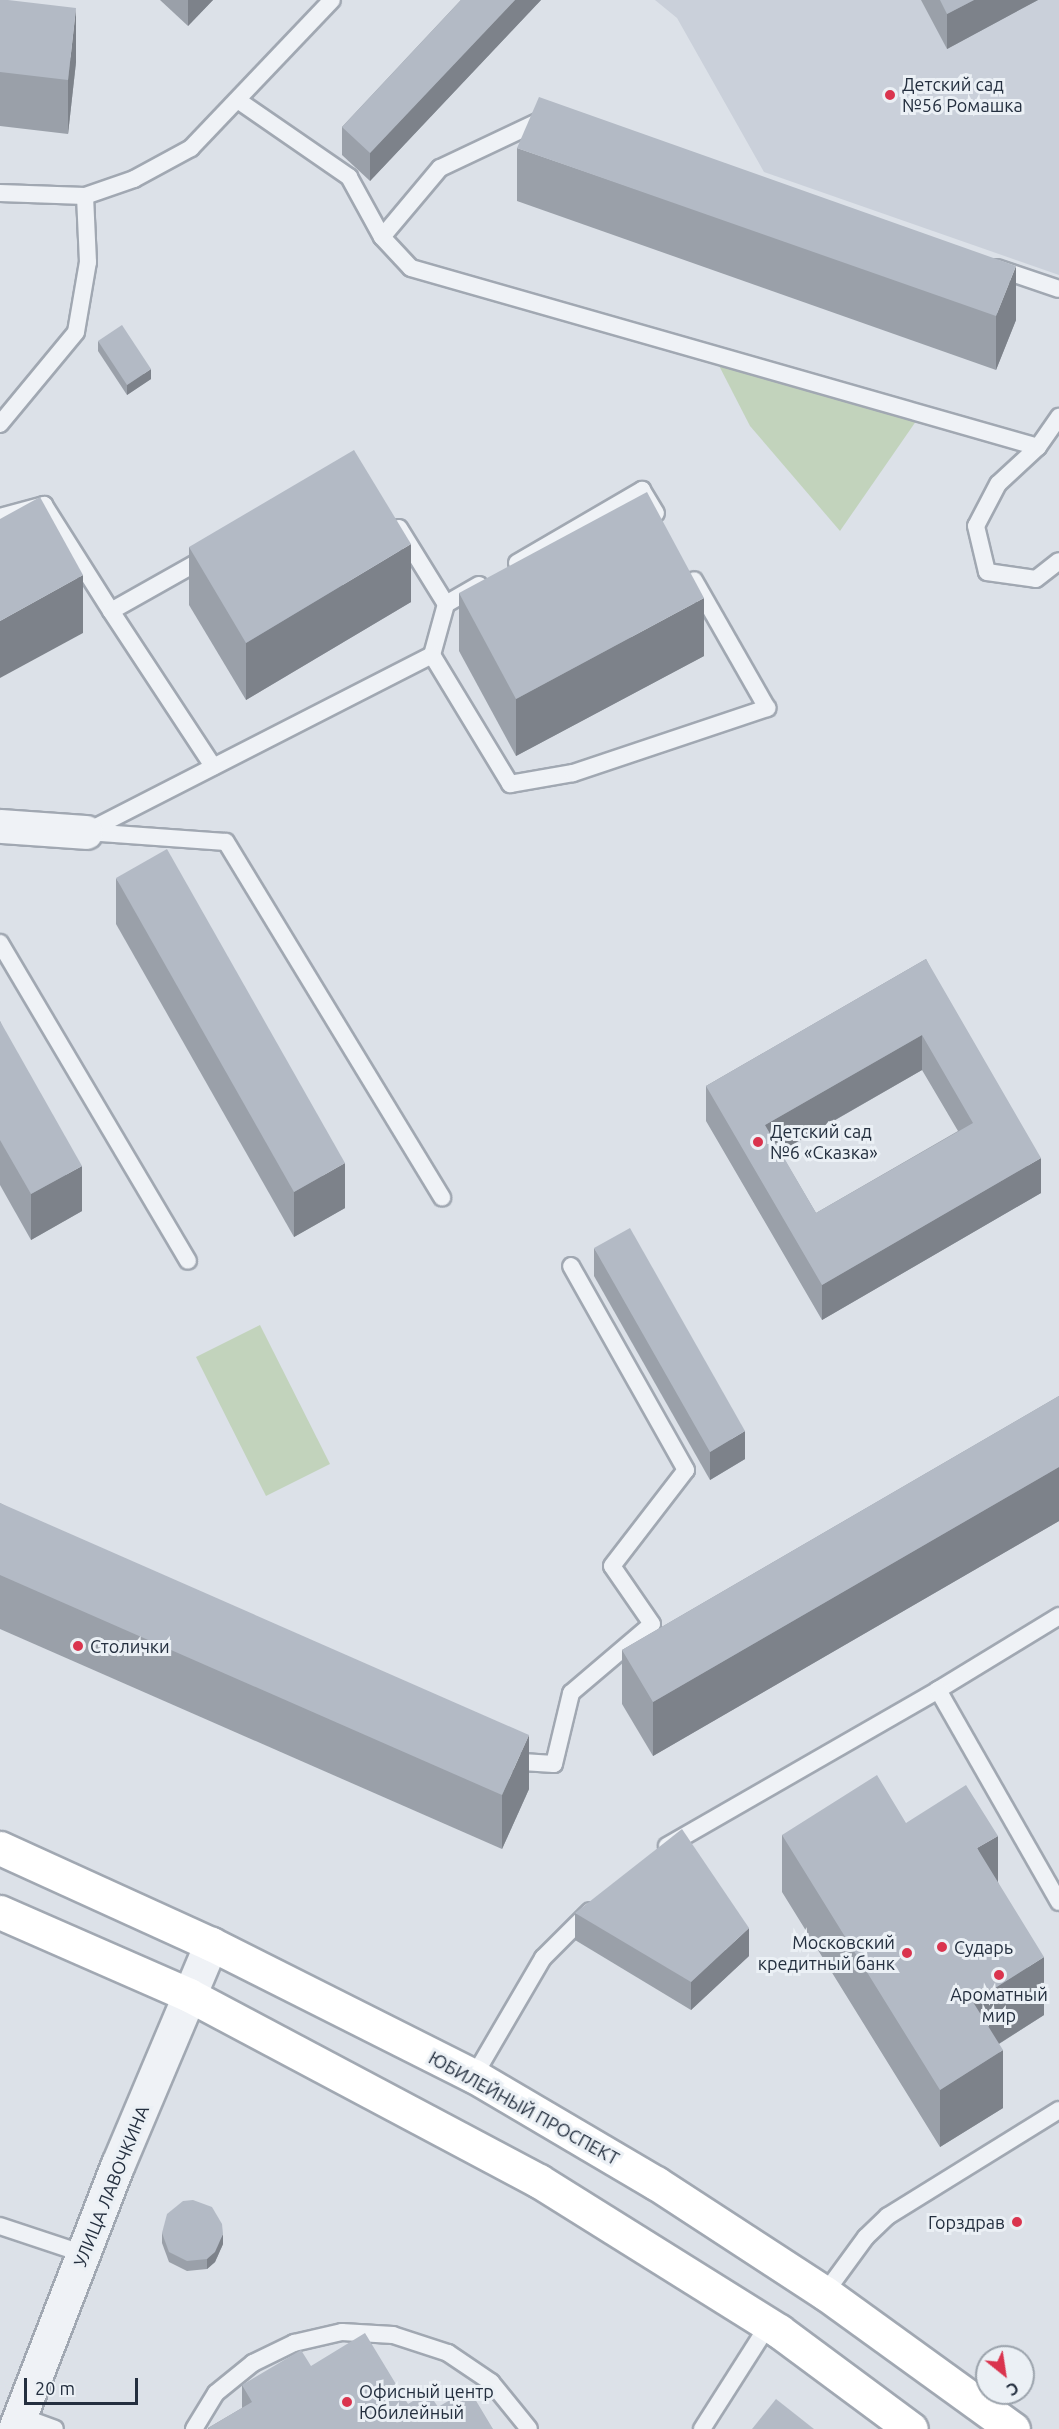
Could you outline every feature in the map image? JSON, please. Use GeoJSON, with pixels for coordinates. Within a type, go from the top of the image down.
{"type":"FeatureCollection","features":[{"type":"Feature","properties":{"kind":"main road","name":"ЮБИЛЕЙНЫЙ ПРОСПЕКТ"},"geometry":{"type":"LineString","coordinates":[[0,1848],[211,1944],[474,2076],[656,2183],[825,2293],[1013,2429]]}},
{"type":"Feature","properties":{"kind":"main road"},"geometry":{"type":"LineString","coordinates":[[0,1912],[189,1995],[539,2181],[769,2325],[911,2429]]}},
{"type":"Feature","properties":{"kind":"street"},"geometry":{"type":"LineString","coordinates":[[0,826],[86,832]]}},
{"type":"Feature","properties":{"kind":"street","name":"УЛИЦА ЛАВОЧКИНА"},"geometry":{"type":"LineString","coordinates":[[18,2422],[84,2253],[211,1944]]}},
{"type":"Feature","properties":{"kind":"lane"},"geometry":{"type":"LineString","coordinates":[[0,193],[85,196],[134,179],[191,148],[239,101],[332,0]]}},
{"type":"Feature","properties":{"kind":"lane"},"geometry":{"type":"LineString","coordinates":[[239,101],[348,177],[382,237],[411,268],[1038,447]]}},
{"type":"Feature","properties":{"kind":"lane"},"geometry":{"type":"LineString","coordinates":[[382,237],[440,168],[555,113],[567,117]]}},
{"type":"Feature","properties":{"kind":"lane"},"geometry":{"type":"LineString","coordinates":[[0,424],[76,332],[88,262],[85,196]]}},
{"type":"Feature","properties":{"kind":"lane"},"geometry":{"type":"LineString","coordinates":[[981,262],[1059,289]]}},
{"type":"Feature","properties":{"kind":"lane"},"geometry":{"type":"LineString","coordinates":[[1059,417],[1038,447],[999,484],[976,526],[987,572],[1036,579],[1059,561]]}},
{"type":"Feature","properties":{"kind":"lane"},"geometry":{"type":"LineString","coordinates":[[86,832],[432,655],[447,604],[642,490],[666,531]]}},
{"type":"Feature","properties":{"kind":"lane"},"geometry":{"type":"LineString","coordinates":[[0,517],[44,505],[213,766]]}},
{"type":"Feature","properties":{"kind":"lane"},"geometry":{"type":"LineString","coordinates":[[391,514],[447,604]]}},
{"type":"Feature","properties":{"kind":"lane"},"geometry":{"type":"LineString","coordinates":[[111,611],[224,548]]}},
{"type":"Feature","properties":{"kind":"lane"},"geometry":{"type":"LineString","coordinates":[[432,655],[510,784],[573,773],[767,708],[684,563]]}},
{"type":"Feature","properties":{"kind":"lane"},"geometry":{"type":"LineString","coordinates":[[86,832],[226,842],[442,1197]]}},
{"type":"Feature","properties":{"kind":"lane"},"geometry":{"type":"LineString","coordinates":[[0,943],[188,1261]]}},
{"type":"Feature","properties":{"kind":"lane"},"geometry":{"type":"LineString","coordinates":[[491,1754],[512,1763],[554,1764],[571,1693],[652,1624],[612,1566],[686,1470],[571,1266]]}},
{"type":"Feature","properties":{"kind":"lane"},"geometry":{"type":"LineString","coordinates":[[653,1857],[938,1690],[1059,1616]]}},
{"type":"Feature","properties":{"kind":"lane"},"geometry":{"type":"LineString","coordinates":[[938,1690],[1059,1902]]}},
{"type":"Feature","properties":{"kind":"lane"},"geometry":{"type":"LineString","coordinates":[[474,2076],[543,1958],[599,1902]]}},
{"type":"Feature","properties":{"kind":"lane"},"geometry":{"type":"LineString","coordinates":[[825,2293],[867,2237],[888,2216],[1059,2110]]}},
{"type":"Feature","properties":{"kind":"lane"},"geometry":{"type":"LineString","coordinates":[[0,2226],[84,2253]]}},
{"type":"Feature","properties":{"kind":"lane"},"geometry":{"type":"LineString","coordinates":[[702,2429],[769,2325]]}},
{"type":"Feature","properties":{"kind":"lane"},"geometry":{"type":"LineString","coordinates":[[194,2429],[216,2393],[253,2363],[294,2343],[342,2332],[393,2335],[448,2353],[491,2382],[529,2429]]}},
{"type":"Feature","properties":{"kind":"lane"},"geometry":{"type":"LineString","coordinates":[[18,2422],[55,2429]]}},
{"type":"Feature","properties":{"kind":"shaded area","name":"Детский сад №56 Ромашка"},"geometry":{"type":"Polygon","coordinates":[[[655,0],[1059,0],[1059,275],[764,172],[677,18],[655,0]]]}},
{"type":"Feature","properties":{"kind":"green space"},"geometry":{"type":"Polygon","coordinates":[[[713,354],[921,414],[840,531],[750,426],[713,354]]]}},
{"type":"Feature","properties":{"kind":"green space"},"geometry":{"type":"Polygon","coordinates":[[[260,1325],[330,1464],[266,1496],[196,1357],[260,1325]]]}},
{"type":"Feature","properties":{"kind":"building"},"geometry":{"type":"Polygon","coordinates":[[[0,0],[76,8],[68,80],[0,72],[0,0]]]}},
{"type":"Feature","properties":{"kind":"building"},"geometry":{"type":"Polygon","coordinates":[[[461,0],[515,0],[370,153],[342,127],[461,0]]]}},
{"type":"Feature","properties":{"kind":"building"},"geometry":{"type":"Polygon","coordinates":[[[940,0],[974,0],[947,14],[940,0]]]}},
{"type":"Feature","properties":{"kind":"building"},"geometry":{"type":"Polygon","coordinates":[[[539,97],[1016,266],[996,316],[517,148],[539,97]]]}},
{"type":"Feature","properties":{"kind":"building"},"geometry":{"type":"Polygon","coordinates":[[[122,325],[151,369],[127,385],[98,341],[122,325]]]}},
{"type":"Feature","properties":{"kind":"building"},"geometry":{"type":"Polygon","coordinates":[[[354,450],[411,544],[246,643],[189,547],[354,450]]]}},
{"type":"Feature","properties":{"kind":"building"},"geometry":{"type":"Polygon","coordinates":[[[647,492],[704,598],[516,699],[459,593],[647,492]]]}},
{"type":"Feature","properties":{"kind":"building"},"geometry":{"type":"Polygon","coordinates":[[[40,497],[83,575],[0,621],[0,519],[40,497]]]}},
{"type":"Feature","properties":{"kind":"building"},"geometry":{"type":"Polygon","coordinates":[[[167,849],[345,1163],[294,1192],[116,878],[167,849]]]}},
{"type":"Feature","properties":{"kind":"building"},"geometry":{"type":"Polygon","coordinates":[[[926,959],[1041,1158],[822,1285],[706,1086],[926,959]],[[922,1035],[765,1125],[816,1213],[973,1123],[922,1035]]]}},
{"type":"Feature","properties":{"kind":"building"},"geometry":{"type":"Polygon","coordinates":[[[0,1021],[82,1166],[31,1194],[0,1140],[0,1021]]]}},
{"type":"Feature","properties":{"kind":"building"},"geometry":{"type":"Polygon","coordinates":[[[630,1228],[745,1431],[710,1452],[594,1248],[630,1228]]]}},
{"type":"Feature","properties":{"kind":"building"},"geometry":{"type":"Polygon","coordinates":[[[1059,1396],[1059,1467],[653,1702],[622,1650],[1059,1396]]]}},
{"type":"Feature","properties":{"kind":"building"},"geometry":{"type":"Polygon","coordinates":[[[0,1503],[529,1735],[502,1795],[0,1575],[0,1503]]]}},
{"type":"Feature","properties":{"kind":"building"},"geometry":{"type":"Polygon","coordinates":[[[877,1775],[906,1823],[966,1785],[998,1836],[977,1848],[1044,1957],[973,2002],[1003,2050],[940,2090],[782,1835],[877,1775]]]}},
{"type":"Feature","properties":{"kind":"building"},"geometry":{"type":"Polygon","coordinates":[[[682,1829],[749,1928],[691,1982],[575,1913],[682,1829]]]}},
{"type":"Feature","properties":{"kind":"building"},"geometry":{"type":"Polygon","coordinates":[[[193,2200],[212,2207],[222,2224],[223,2234],[215,2252],[207,2259],[187,2261],[169,2252],[162,2233],[167,2214],[183,2201],[193,2200]]]}},
{"type":"Feature","properties":{"kind":"building"},"geometry":{"type":"Polygon","coordinates":[[[365,2333],[408,2404],[428,2392],[438,2407],[469,2389],[493,2429],[208,2428],[252,2402],[242,2385],[301,2350],[311,2366],[365,2333]]]}},
{"type":"Feature","properties":{"kind":"building"},"geometry":{"type":"Polygon","coordinates":[[[776,2399],[814,2429],[752,2429],[776,2399]]]}},
{"type":"Feature","properties":{"kind":"place","name":"Детский сад №56 Ромашка"},"geometry":{"type":"Point","coordinates":[890,95]}},
{"type":"Feature","properties":{"kind":"place","name":"Детский сад №6 «Сказка»"},"geometry":{"type":"Point","coordinates":[758,1142]}},
{"type":"Feature","properties":{"kind":"place","name":"Столички"},"geometry":{"type":"Point","coordinates":[78,1646]}},
{"type":"Feature","properties":{"kind":"place","name":"Сударь"},"geometry":{"type":"Point","coordinates":[942,1947]}},
{"type":"Feature","properties":{"kind":"place","name":"Московский кредитный банк"},"geometry":{"type":"Point","coordinates":[907,1953]}},
{"type":"Feature","properties":{"kind":"place","name":"Ароматный мир"},"geometry":{"type":"Point","coordinates":[999,1975]}},
{"type":"Feature","properties":{"kind":"place","name":"Горздрав"},"geometry":{"type":"Point","coordinates":[1017,2222]}},
{"type":"Feature","properties":{"kind":"place","name":"Офисный центр Юбилейный"},"geometry":{"type":"Point","coordinates":[347,2402]}}]}
